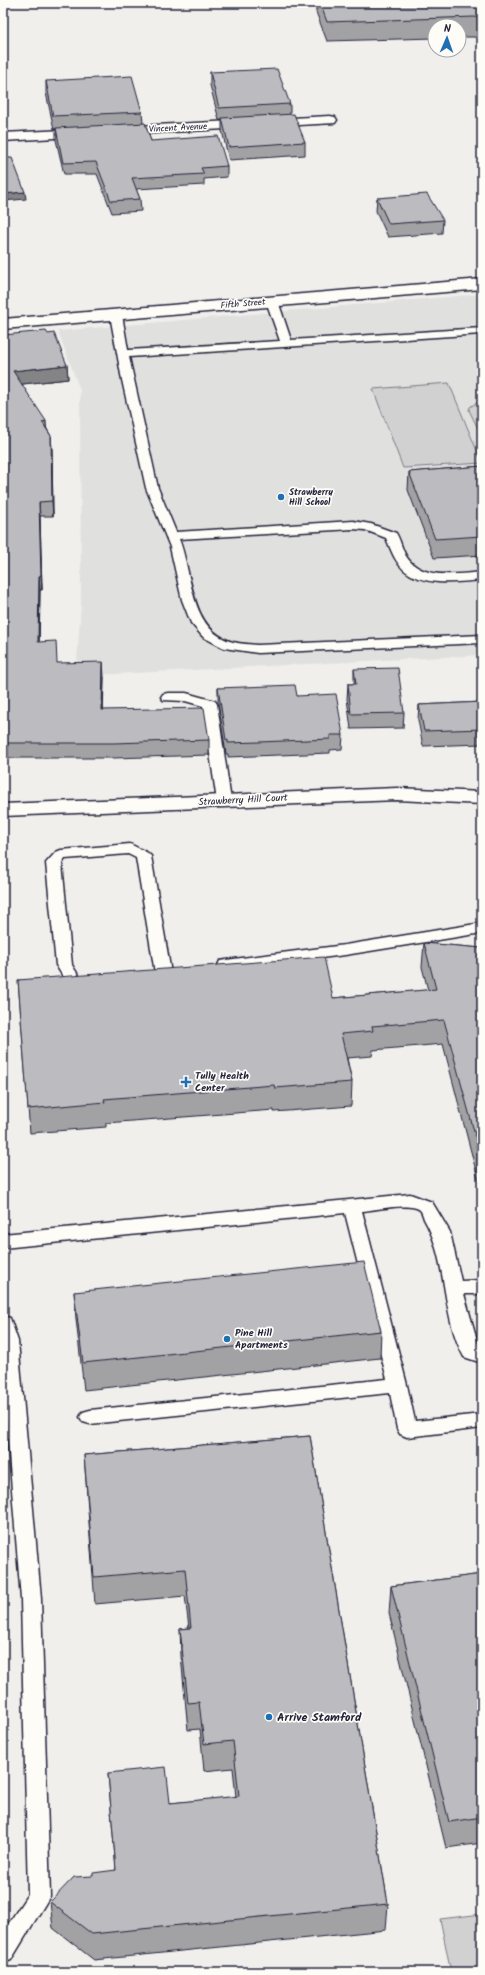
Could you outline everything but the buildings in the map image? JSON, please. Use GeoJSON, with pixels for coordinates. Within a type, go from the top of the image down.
{"type":"FeatureCollection","features":[{"type":"Feature","properties":{"kind":"street","name":"Vincent Avenue"},"geometry":{"type":"LineString","coordinates":[[3,137],[330,120]]}},
{"type":"Feature","properties":{"kind":"street","name":"Fifth Street"},"geometry":{"type":"LineString","coordinates":[[3,324],[482,284]]}},
{"type":"Feature","properties":{"kind":"street","name":"Strawberry Hill Court"},"geometry":{"type":"LineString","coordinates":[[3,810],[397,794],[482,798]]}},
{"type":"Feature","properties":{"kind":"lane"},"geometry":{"type":"LineString","coordinates":[[272,302],[286,343]]}},
{"type":"Feature","properties":{"kind":"lane"},"geometry":{"type":"LineString","coordinates":[[116,315],[152,488],[172,536],[198,623],[208,634],[229,645],[258,649],[482,639]]}},
{"type":"Feature","properties":{"kind":"lane"},"geometry":{"type":"LineString","coordinates":[[123,354],[482,331]]}},
{"type":"Feature","properties":{"kind":"lane"},"geometry":{"type":"LineString","coordinates":[[172,536],[354,525],[367,527],[391,536],[403,562],[412,570],[429,576],[448,578],[482,576]]}},
{"type":"Feature","properties":{"kind":"lane"},"geometry":{"type":"LineString","coordinates":[[168,697],[192,698],[210,704],[224,801]]}},
{"type":"Feature","properties":{"kind":"lane"},"geometry":{"type":"LineString","coordinates":[[100,981],[76,984],[64,965],[54,863],[61,855],[130,849],[143,856],[163,973]]}},
{"type":"Feature","properties":{"kind":"lane"},"geometry":{"type":"LineString","coordinates":[[211,967],[345,950],[482,928]]}},
{"type":"Feature","properties":{"kind":"lane"},"geometry":{"type":"LineString","coordinates":[[147,975],[179,971]]}},
{"type":"Feature","properties":{"kind":"lane"},"geometry":{"type":"LineString","coordinates":[[3,1241],[410,1200],[426,1206],[441,1232],[464,1332],[471,1352],[482,1356]]}},
{"type":"Feature","properties":{"kind":"lane"},"geometry":{"type":"LineString","coordinates":[[352,1206],[398,1385],[407,1429],[482,1421]]}},
{"type":"Feature","properties":{"kind":"lane"},"geometry":{"type":"LineString","coordinates":[[454,1288],[482,1287]]}},
{"type":"Feature","properties":{"kind":"lane"},"geometry":{"type":"LineString","coordinates":[[3,1323],[9,1341],[31,1598],[38,1896],[3,1952]]}},
{"type":"Feature","properties":{"kind":"lane"},"geometry":{"type":"LineString","coordinates":[[90,1417],[398,1385]]}},
{"type":"Feature","properties":{"kind":"shaded area","name":"Strawberry Hill School"},"geometry":{"type":"Polygon","coordinates":[[[482,294],[482,655],[76,676],[81,603],[80,390],[58,331],[482,294]]]}},
{"type":"Feature","properties":{"kind":"shaded area"},"geometry":{"type":"Polygon","coordinates":[[[449,383],[482,463],[403,468],[373,389],[449,383]]]}},
{"type":"Feature","properties":{"kind":"shaded area"},"geometry":{"type":"Polygon","coordinates":[[[482,402],[482,437],[469,410],[470,407],[476,403],[482,402]]]}},
{"type":"Feature","properties":{"kind":"shaded area"},"geometry":{"type":"Polygon","coordinates":[[[482,1914],[482,1972],[451,1972],[440,1919],[482,1914]]]}},
{"type":"Feature","properties":{"kind":"place","name":"Strawberry Hill School"},"geometry":{"type":"Point","coordinates":[281,497]}},
{"type":"Feature","properties":{"kind":"place","name":"Tully Health Center"},"geometry":{"type":"Point","coordinates":[186,1082]}},
{"type":"Feature","properties":{"kind":"place","name":"Pine Hill Apartments"},"geometry":{"type":"Point","coordinates":[227,1339]}},
{"type":"Feature","properties":{"kind":"place","name":"Arrive Stamford"},"geometry":{"type":"Point","coordinates":[269,1717]}}]}
